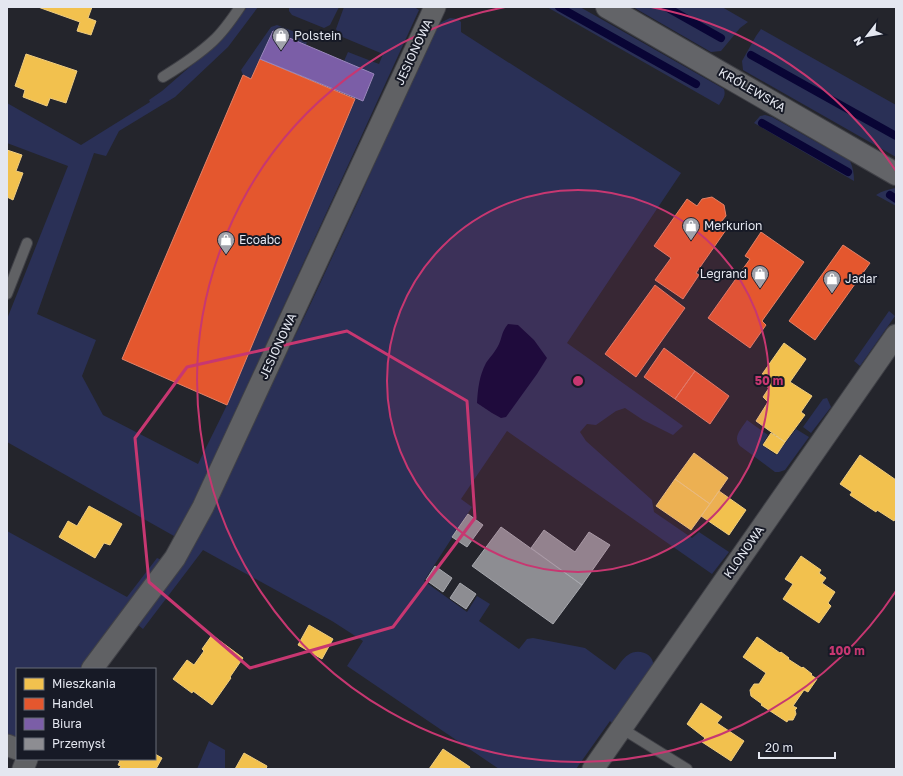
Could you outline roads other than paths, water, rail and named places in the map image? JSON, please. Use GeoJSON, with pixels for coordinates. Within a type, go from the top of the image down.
{"type":"FeatureCollection","features":[{"type":"Feature","properties":{"kind":"main road","name":"KRÓLEWSKA"},"geometry":{"type":"LineString","coordinates":[[607,7],[896,174]]}},
{"type":"Feature","properties":{"kind":"street","name":"JESIONOWA"},"geometry":{"type":"LineString","coordinates":[[93,668],[174,558],[203,507],[435,7]]}},
{"type":"Feature","properties":{"kind":"street","name":"KLONOWA"},"geometry":{"type":"LineString","coordinates":[[593,769],[896,334]]}},
{"type":"Feature","properties":{"kind":"lane"},"geometry":{"type":"LineString","coordinates":[[163,77],[189,61],[213,41],[240,7]]}},
{"type":"Feature","properties":{"kind":"lane"},"geometry":{"type":"LineString","coordinates":[[7,294],[27,243]]}},
{"type":"Feature","properties":{"kind":"lane"},"geometry":{"type":"LineString","coordinates":[[621,728],[687,769]]}},
{"type":"Feature","properties":{"kind":"waterway"},"geometry":{"type":"LineString","coordinates":[[559,7],[696,84]]}},
{"type":"Feature","properties":{"kind":"waterway"},"geometry":{"type":"LineString","coordinates":[[666,7],[721,38]]}},
{"type":"Feature","properties":{"kind":"waterway"},"geometry":{"type":"LineString","coordinates":[[751,55],[896,136]]}},
{"type":"Feature","properties":{"kind":"waterway"},"geometry":{"type":"LineString","coordinates":[[762,123],[848,172]]}},
{"type":"Feature","properties":{"kind":"waterway"},"geometry":{"type":"LineString","coordinates":[[890,195],[896,199]]}},
{"type":"Feature","properties":{"kind":"place","name":"Polstein"},"geometry":{"type":"Point","coordinates":[281,51]}},
{"type":"Feature","properties":{"kind":"place","name":"Merkurion"},"geometry":{"type":"Point","coordinates":[691,241]}},
{"type":"Feature","properties":{"kind":"place","name":"Ecoabc"},"geometry":{"type":"Point","coordinates":[226,255]}},
{"type":"Feature","properties":{"kind":"place","name":"Legrand"},"geometry":{"type":"Point","coordinates":[760,289]}},
{"type":"Feature","properties":{"kind":"place","name":"Jadar"},"geometry":{"type":"Point","coordinates":[832,294]}}]}
